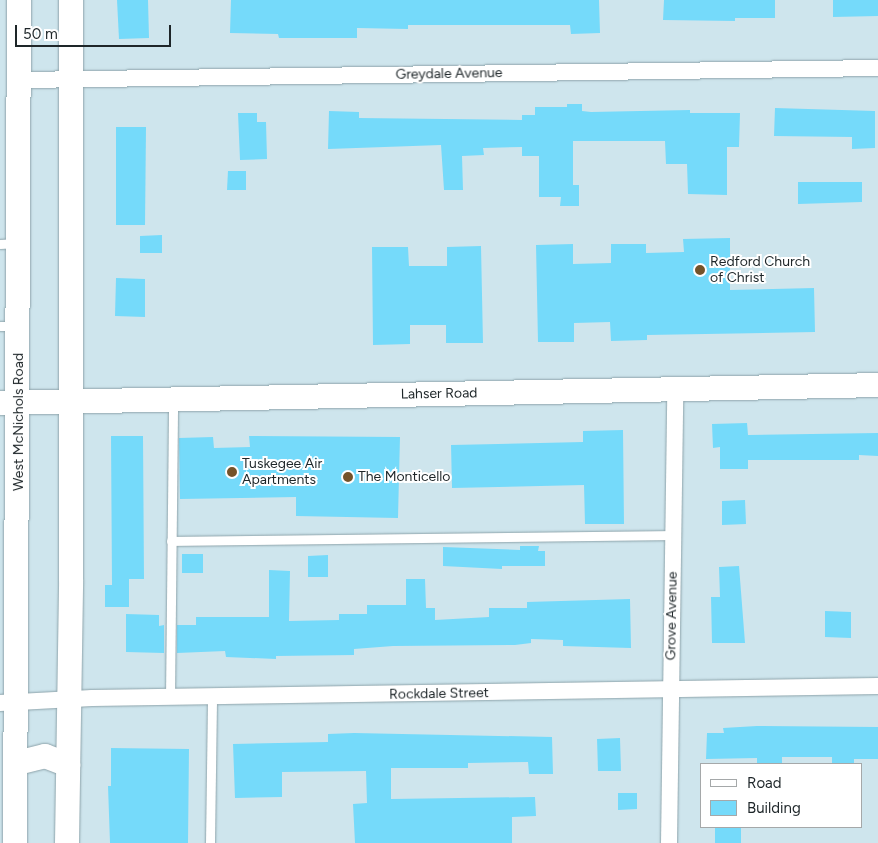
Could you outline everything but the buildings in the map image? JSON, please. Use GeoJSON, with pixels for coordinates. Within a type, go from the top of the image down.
{"type":"FeatureCollection","features":[{"type":"Feature","properties":{"kind":"main road","name":"West McNichols Road"},"geometry":{"type":"LineString","coordinates":[[15,843],[16,763],[9,701],[14,497],[10,403],[10,243],[20,80],[19,0]]}},
{"type":"Feature","properties":{"kind":"main road"},"geometry":{"type":"LineString","coordinates":[[67,843],[71,401],[71,0]]}},
{"type":"Feature","properties":{"kind":"main road","name":"Lahser Road"},"geometry":{"type":"LineString","coordinates":[[10,403],[878,385]]}},
{"type":"Feature","properties":{"kind":"main road"},"geometry":{"type":"LineString","coordinates":[[16,763],[45,756],[68,765]]}},
{"type":"Feature","properties":{"kind":"street","name":"Greydale Avenue"},"geometry":{"type":"LineString","coordinates":[[20,80],[878,68]]}},
{"type":"Feature","properties":{"kind":"street","name":"Grove Avenue"},"geometry":{"type":"LineString","coordinates":[[669,843],[675,389]]}},
{"type":"Feature","properties":{"kind":"street","name":"Rockdale Street"},"geometry":{"type":"LineString","coordinates":[[9,701],[878,686]]}},
{"type":"Feature","properties":{"kind":"lane"},"geometry":{"type":"LineString","coordinates":[[170,698],[173,399]]}},
{"type":"Feature","properties":{"kind":"lane"},"geometry":{"type":"LineString","coordinates":[[171,541],[673,535]]}},
{"type":"Feature","properties":{"kind":"lane"},"geometry":{"type":"LineString","coordinates":[[210,843],[212,697]]}},
{"type":"Feature","properties":{"kind":"place","name":"Redford Church of Christ"},"geometry":{"type":"Point","coordinates":[700,270]}},
{"type":"Feature","properties":{"kind":"place","name":"Tuskegee Air Apartments"},"geometry":{"type":"Point","coordinates":[232,472]}},
{"type":"Feature","properties":{"kind":"place","name":"The Monticello"},"geometry":{"type":"Point","coordinates":[348,477]}}]}
